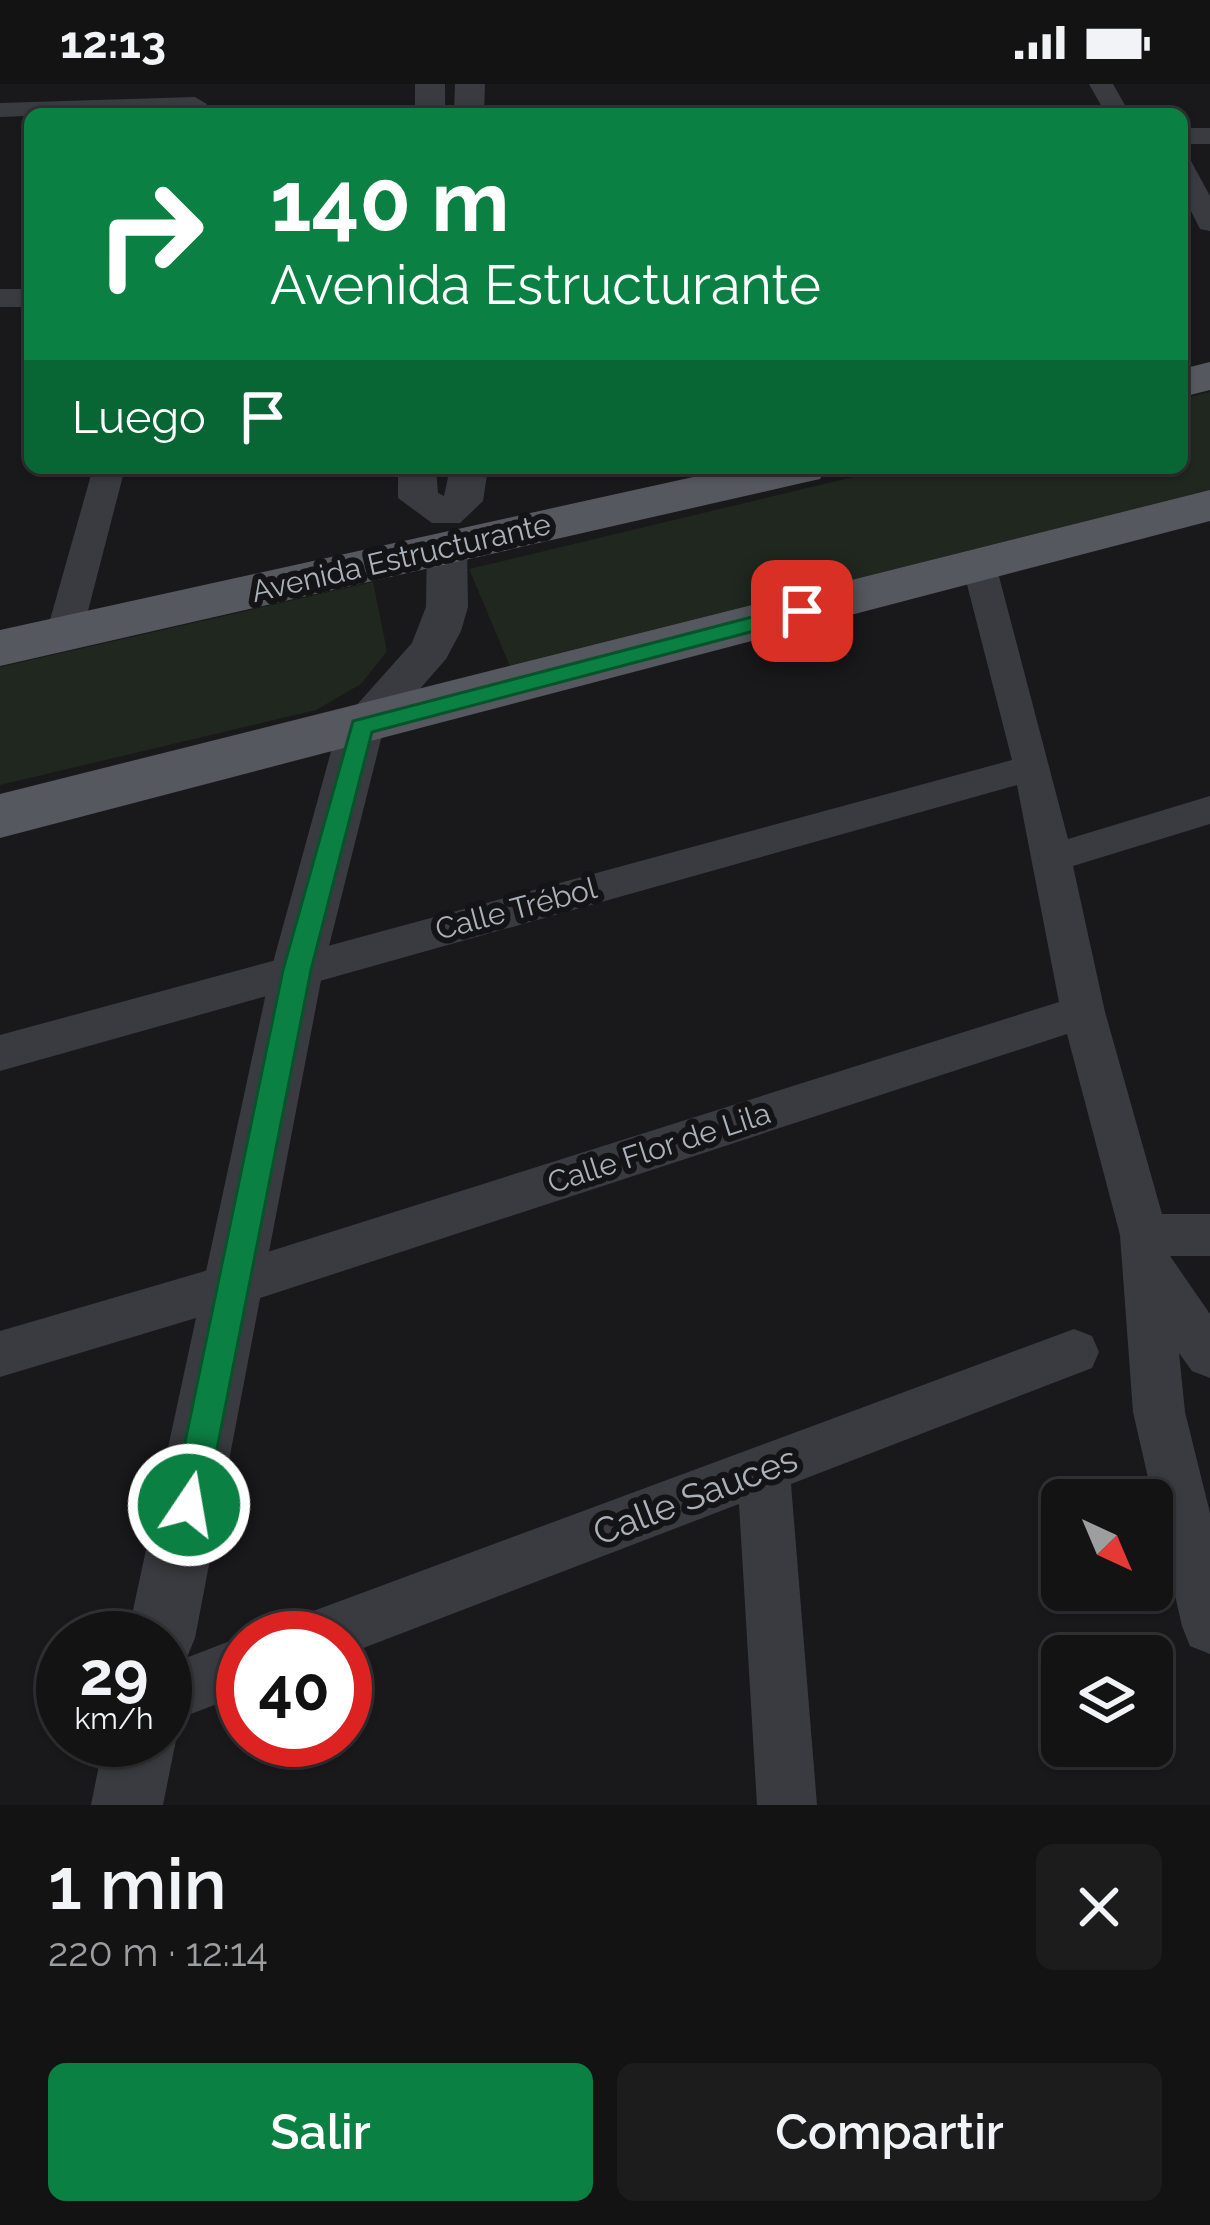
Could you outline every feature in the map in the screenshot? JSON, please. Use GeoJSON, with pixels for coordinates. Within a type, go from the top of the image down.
{"type":"FeatureCollection","features":[{"type":"Feature","properties":{"kind":"main road","name":"Avenida Estructurante"},"geometry":{"type":"LineString","coordinates":[[0,648],[447,531],[757,474]]}},
{"type":"Feature","properties":{"kind":"main road"},"geometry":{"type":"LineString","coordinates":[[0,816],[1208,509]]}},
{"type":"Feature","properties":{"kind":"street"},"geometry":{"type":"LineString","coordinates":[[44,108],[196,101]]}},
{"type":"Feature","properties":{"kind":"street"},"geometry":{"type":"LineString","coordinates":[[1188,178],[1210,223]]}},
{"type":"Feature","properties":{"kind":"street"},"geometry":{"type":"LineString","coordinates":[[64,634],[107,474]]}},
{"type":"Feature","properties":{"kind":"street"},"geometry":{"type":"LineString","coordinates":[[417,474],[418,498],[447,531]]}},
{"type":"Feature","properties":{"kind":"street"},"geometry":{"type":"LineString","coordinates":[[167,1611],[297,970],[362,726],[431,650],[440,632],[447,607],[447,531],[463,501],[468,474]]}},
{"type":"Feature","properties":{"kind":"street"},"geometry":{"type":"LineString","coordinates":[[979,565],[1033,767],[1083,1012],[1145,1250],[1159,1412],[1210,1626]]}},
{"type":"Feature","properties":{"kind":"street","name":"Calle Trébol"},"geometry":{"type":"LineString","coordinates":[[0,1053],[1033,767]]}},
{"type":"Feature","properties":{"kind":"street"},"geometry":{"type":"LineString","coordinates":[[1051,858],[1210,810]]}},
{"type":"Feature","properties":{"kind":"street","name":"Calle Flor de Lila"},"geometry":{"type":"LineString","coordinates":[[0,1354],[236,1284],[1083,1012]]}},
{"type":"Feature","properties":{"kind":"street"},"geometry":{"type":"LineString","coordinates":[[1145,1250],[1210,1235]]}},
{"type":"Feature","properties":{"kind":"street"},"geometry":{"type":"LineString","coordinates":[[1145,1250],[1210,1355]]}},
{"type":"Feature","properties":{"kind":"street","name":"Calle Sauces"},"geometry":{"type":"LineString","coordinates":[[372,1617],[1074,1352]]}},
{"type":"Feature","properties":{"kind":"street"},"geometry":{"type":"LineString","coordinates":[[764,1470],[787,1805]]}},
{"type":"Feature","properties":{"kind":"street"},"geometry":{"type":"LineString","coordinates":[[127,1805],[135,1767]]}},
{"type":"Feature","properties":{"kind":"shaded area"},"geometry":{"type":"Polygon","coordinates":[[[1210,392],[1210,492],[512,671],[469,569],[866,474],[1188,474],[1188,398],[1210,392]]]}},
{"type":"Feature","properties":{"kind":"shaded area"},"geometry":{"type":"Polygon","coordinates":[[[373,582],[387,651],[361,684],[316,710],[0,785],[0,667],[373,582]]]}},
{"type":"Feature","properties":{"kind":"route"},"geometry":{"type":"LineString","coordinates":[[189,1505],[297,970],[362,726],[802,611]]}}]}
